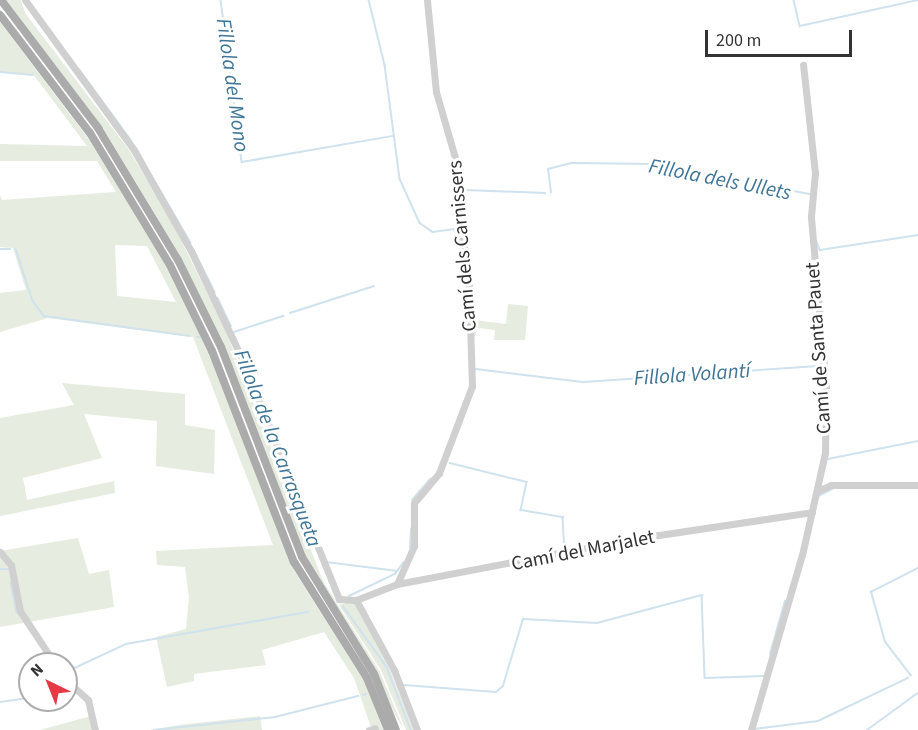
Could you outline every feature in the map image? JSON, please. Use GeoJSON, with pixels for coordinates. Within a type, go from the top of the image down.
{"type":"FeatureCollection","features":[{"type":"Feature","properties":{"kind":"main road"},"geometry":{"type":"LineString","coordinates":[[1,0],[98,128],[178,260],[221,347],[302,557],[374,674],[396,730]]}},
{"type":"Feature","properties":{"kind":"main road"},"geometry":{"type":"LineString","coordinates":[[0,15],[90,133],[170,265],[217,362],[294,562],[367,678],[388,730]]}},
{"type":"Feature","properties":{"kind":"street"},"geometry":{"type":"LineString","coordinates":[[25,0],[134,150],[189,247],[242,359],[326,580],[339,599],[356,600],[394,670],[417,730]]}},
{"type":"Feature","properties":{"kind":"street","name":"Camí dels Carnissers"},"geometry":{"type":"LineString","coordinates":[[397,584],[414,546],[414,503],[439,473],[472,386],[468,260],[458,226],[460,175],[436,92],[427,0]]}},
{"type":"Feature","properties":{"kind":"street","name":"Camí de Santa Pauet"},"geometry":{"type":"LineString","coordinates":[[751,730],[812,512],[825,453],[826,389],[813,291],[815,173],[802,64]]}},
{"type":"Feature","properties":{"kind":"street"},"geometry":{"type":"LineString","coordinates":[[817,491],[831,485],[918,485]]}},
{"type":"Feature","properties":{"kind":"street","name":"Camí del Marjalet"},"geometry":{"type":"LineString","coordinates":[[356,600],[397,584],[812,512]]}},
{"type":"Feature","properties":{"kind":"street"},"geometry":{"type":"LineString","coordinates":[[0,552],[10,565],[20,611],[48,652]]}},
{"type":"Feature","properties":{"kind":"street"},"geometry":{"type":"LineString","coordinates":[[78,691],[88,700],[95,730]]}},
{"type":"Feature","properties":{"kind":"shaded area"},"geometry":{"type":"Polygon","coordinates":[[[5,0],[21,0],[25,13],[129,150],[168,214],[225,329],[323,581],[380,672],[404,730],[308,561],[217,332],[181,257],[104,130],[5,0]]]}},
{"type":"Feature","properties":{"kind":"shaded area"},"geometry":{"type":"Polygon","coordinates":[[[0,22],[90,141],[172,276],[215,367],[293,569],[365,682],[383,730],[372,730],[354,678],[324,632],[262,650],[266,665],[194,674],[194,681],[167,687],[156,637],[186,629],[189,597],[185,567],[157,565],[156,551],[273,545],[193,337],[48,318],[0,332],[0,293],[26,290],[13,248],[0,247],[0,195],[2,200],[116,192],[97,161],[0,161],[0,144],[87,146],[33,74],[0,72],[0,22]],[[115,245],[117,296],[176,302],[147,246],[115,245]]]}},
{"type":"Feature","properties":{"kind":"shaded area"},"geometry":{"type":"Polygon","coordinates":[[[508,304],[528,306],[525,340],[494,340],[495,330],[478,328],[474,338],[474,320],[506,324],[508,304]]]}},
{"type":"Feature","properties":{"kind":"shaded area"},"geometry":{"type":"Polygon","coordinates":[[[62,383],[185,394],[185,425],[215,430],[214,474],[156,466],[157,421],[84,414],[102,458],[23,478],[27,500],[114,481],[115,493],[0,516],[0,418],[74,405],[62,383]]]}},
{"type":"Feature","properties":{"kind":"shaded area"},"geometry":{"type":"Polygon","coordinates":[[[78,538],[89,574],[109,570],[114,607],[0,627],[0,551],[78,538]]]}},
{"type":"Feature","properties":{"kind":"shaded area"},"geometry":{"type":"Polygon","coordinates":[[[353,601],[390,670],[414,730],[406,730],[381,670],[339,605],[353,601]]]}},
{"type":"Feature","properties":{"kind":"shaded area"},"geometry":{"type":"Polygon","coordinates":[[[91,716],[93,730],[40,730],[91,716]]]}},
{"type":"Feature","properties":{"kind":"shaded area"},"geometry":{"type":"Polygon","coordinates":[[[260,716],[262,730],[150,730],[179,725],[260,716]]]}},
{"type":"Feature","properties":{"kind":"waterway","name":"Fillola del Mono"},"geometry":{"type":"LineString","coordinates":[[221,0],[242,162],[393,136]]}},
{"type":"Feature","properties":{"kind":"waterway","name":"Fillola del Mono"},"geometry":{"type":"LineString","coordinates":[[369,0],[385,65],[400,179],[420,223],[433,232],[454,229],[459,241]]}},
{"type":"Feature","properties":{"kind":"waterway"},"geometry":{"type":"LineString","coordinates":[[794,0],[800,26],[918,0]]}},
{"type":"Feature","properties":{"kind":"waterway","name":"Fillola de la Carrasqueta"},"geometry":{"type":"LineString","coordinates":[[79,69],[131,140]]}},
{"type":"Feature","properties":{"kind":"waterway","name":"Fillola de la Carrasqueta"},"geometry":{"type":"LineString","coordinates":[[0,72],[33,75]]}},
{"type":"Feature","properties":{"kind":"waterway","name":"Fillola dels Ullets"},"geometry":{"type":"LineString","coordinates":[[551,193],[548,169],[572,163],[654,164],[810,194]]}},
{"type":"Feature","properties":{"kind":"waterway","name":"Fillola de la Carrasqueta"},"geometry":{"type":"LineString","coordinates":[[156,183],[191,243]]}},
{"type":"Feature","properties":{"kind":"waterway","name":"Fillola dels Ullets"},"geometry":{"type":"LineString","coordinates":[[462,218],[466,190],[545,193]]}},
{"type":"Feature","properties":{"kind":"waterway","name":"Fillola dels Ullets"},"geometry":{"type":"LineString","coordinates":[[817,242],[820,250],[918,235]]}},
{"type":"Feature","properties":{"kind":"waterway"},"geometry":{"type":"LineString","coordinates":[[0,249],[10,249]]}},
{"type":"Feature","properties":{"kind":"waterway"},"geometry":{"type":"LineString","coordinates":[[16,249],[33,301],[44,316],[190,336]]}},
{"type":"Feature","properties":{"kind":"waterway","name":"Fillola de la Carrasqueta"},"geometry":{"type":"LineString","coordinates":[[194,250],[215,292]]}},
{"type":"Feature","properties":{"kind":"waterway"},"geometry":{"type":"LineString","coordinates":[[290,313],[374,286]]}},
{"type":"Feature","properties":{"kind":"waterway","name":"Fillola de la Carrasqueta"},"geometry":{"type":"LineString","coordinates":[[218,298],[231,326]]}},
{"type":"Feature","properties":{"kind":"waterway"},"geometry":{"type":"LineString","coordinates":[[234,332],[283,316]]}},
{"type":"Feature","properties":{"kind":"waterway","name":"Fillola de la Carrasqueta"},"geometry":{"type":"LineString","coordinates":[[233,332],[236,339]]}},
{"type":"Feature","properties":{"kind":"waterway","name":"Fillola Volantí"},"geometry":{"type":"LineString","coordinates":[[476,369],[584,382],[821,366]]}},
{"type":"Feature","properties":{"kind":"waterway","name":"Fillola Volantí"},"geometry":{"type":"LineString","coordinates":[[828,459],[918,441]]}},
{"type":"Feature","properties":{"kind":"waterway"},"geometry":{"type":"LineString","coordinates":[[450,463],[527,482],[521,510],[563,517],[565,550]]}},
{"type":"Feature","properties":{"kind":"waterway"},"geometry":{"type":"LineString","coordinates":[[412,500],[430,479]]}},
{"type":"Feature","properties":{"kind":"waterway"},"geometry":{"type":"LineString","coordinates":[[819,496],[834,488]]}},
{"type":"Feature","properties":{"kind":"waterway"},"geometry":{"type":"LineString","coordinates":[[410,548],[411,529]]}},
{"type":"Feature","properties":{"kind":"waterway","name":"Fillola de la Carrasqueta"},"geometry":{"type":"LineString","coordinates":[[326,562],[397,571]]}},
{"type":"Feature","properties":{"kind":"waterway"},"geometry":{"type":"LineString","coordinates":[[349,596],[395,574],[403,563]]}},
{"type":"Feature","properties":{"kind":"waterway"},"geometry":{"type":"LineString","coordinates":[[911,676],[885,642],[871,592],[918,568]]}},
{"type":"Feature","properties":{"kind":"waterway"},"geometry":{"type":"LineString","coordinates":[[0,569],[8,569]]}},
{"type":"Feature","properties":{"kind":"waterway"},"geometry":{"type":"LineString","coordinates":[[11,582],[17,612]]}},
{"type":"Feature","properties":{"kind":"waterway"},"geometry":{"type":"LineString","coordinates":[[404,685],[496,692],[503,686],[523,619],[597,623],[702,595],[705,678],[764,676]]}},
{"type":"Feature","properties":{"kind":"waterway"},"geometry":{"type":"LineString","coordinates":[[770,654],[785,601]]}},
{"type":"Feature","properties":{"kind":"waterway"},"geometry":{"type":"LineString","coordinates":[[343,606],[387,667],[411,730]]}},
{"type":"Feature","properties":{"kind":"waterway"},"geometry":{"type":"LineString","coordinates":[[78,666],[126,644],[308,612]]}},
{"type":"Feature","properties":{"kind":"waterway"},"geometry":{"type":"LineString","coordinates":[[754,729],[818,721],[908,678]]}},
{"type":"Feature","properties":{"kind":"waterway"},"geometry":{"type":"LineString","coordinates":[[867,730],[918,693]]}},
{"type":"Feature","properties":{"kind":"waterway"},"geometry":{"type":"LineString","coordinates":[[154,730],[275,717],[358,696]]}},
{"type":"Feature","properties":{"kind":"waterway"},"geometry":{"type":"LineString","coordinates":[[0,702],[18,700]]}}]}
